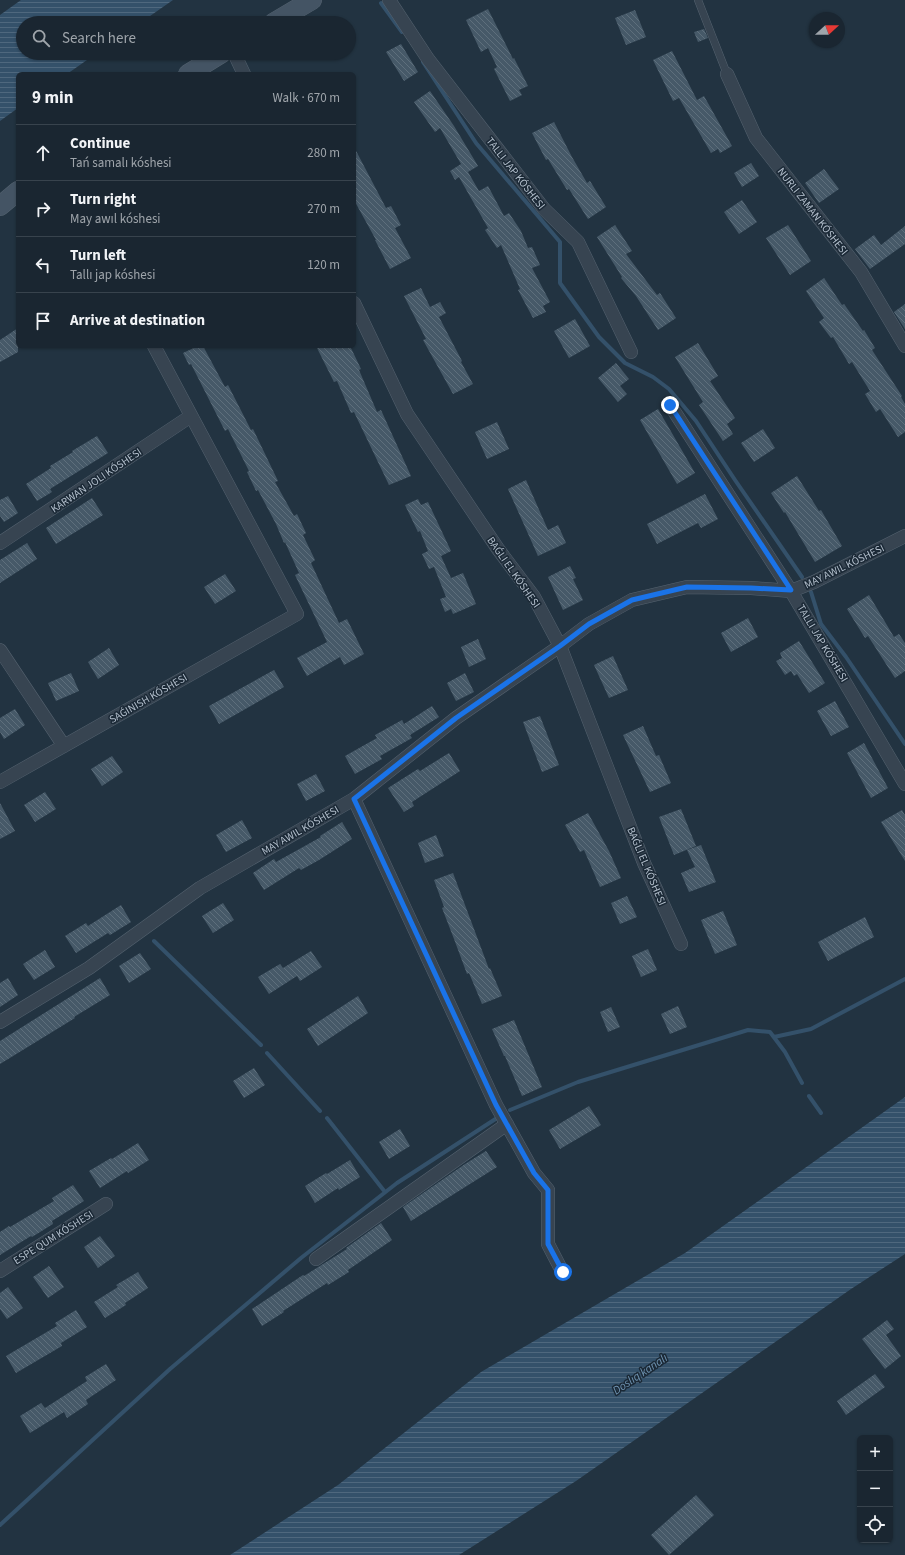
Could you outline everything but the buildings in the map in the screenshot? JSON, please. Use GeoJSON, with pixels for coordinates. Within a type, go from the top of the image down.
{"type":"FeatureCollection","features":[{"type":"Feature","properties":{"kind":"main road"},"geometry":{"type":"LineString","coordinates":[[285,16],[312,0]]}},
{"type":"Feature","properties":{"kind":"main road"},"geometry":{"type":"LineString","coordinates":[[191,72],[211,60]]}},
{"type":"Feature","properties":{"kind":"main road"},"geometry":{"type":"LineString","coordinates":[[0,206],[16,193]]}},
{"type":"Feature","properties":{"kind":"street"},"geometry":{"type":"LineString","coordinates":[[389,0],[428,59],[539,203],[578,242],[631,352]]}},
{"type":"Feature","properties":{"kind":"street"},"geometry":{"type":"LineString","coordinates":[[237,60],[243,72]]}},
{"type":"Feature","properties":{"kind":"street"},"geometry":{"type":"LineString","coordinates":[[727,74],[756,138],[861,272],[905,346]]}},
{"type":"Feature","properties":{"kind":"street"},"geometry":{"type":"LineString","coordinates":[[356,307],[407,414],[498,549],[534,596],[560,646],[644,863],[681,944]]}},
{"type":"Feature","properties":{"kind":"street"},"geometry":{"type":"LineString","coordinates":[[0,782],[297,614],[155,348]]}},
{"type":"Feature","properties":{"kind":"street"},"geometry":{"type":"LineString","coordinates":[[670,405],[791,590],[905,784]]}},
{"type":"Feature","properties":{"kind":"street"},"geometry":{"type":"LineString","coordinates":[[0,543],[191,416]]}},
{"type":"Feature","properties":{"kind":"street"},"geometry":{"type":"LineString","coordinates":[[0,1022],[89,968],[200,888],[354,799],[456,718],[560,646],[589,624],[632,600],[687,587],[791,590],[814,582],[905,536]]}},
{"type":"Feature","properties":{"kind":"street"},"geometry":{"type":"LineString","coordinates":[[0,650],[64,746]]}},
{"type":"Feature","properties":{"kind":"street"},"geometry":{"type":"LineString","coordinates":[[354,799],[496,1105],[534,1173],[548,1190],[548,1244],[563,1272]]}},
{"type":"Feature","properties":{"kind":"street"},"geometry":{"type":"LineString","coordinates":[[316,1258],[507,1124]]}},
{"type":"Feature","properties":{"kind":"street","name":"ESPE QUM KÓSHESI"},"geometry":{"type":"LineString","coordinates":[[0,1271],[106,1204]]}},
{"type":"Feature","properties":{"kind":"lane"},"geometry":{"type":"LineString","coordinates":[[698,0],[727,74]]}},
{"type":"Feature","properties":{"kind":"water"},"geometry":{"type":"Polygon","coordinates":[[[21,0],[173,0],[150,16],[16,16],[16,60],[87,60],[70,72],[16,72],[16,109],[0,121],[0,15],[21,0]]]}},
{"type":"Feature","properties":{"kind":"water","name":"Doslıq kanalı"},"geometry":{"type":"Polygon","coordinates":[[[905,1097],[905,1254],[851,1289],[576,1481],[459,1555],[230,1555],[338,1485],[481,1372],[685,1253],[905,1097]]]}},
{"type":"Feature","properties":{"kind":"waterway"},"geometry":{"type":"LineString","coordinates":[[381,3],[402,32]]}},
{"type":"Feature","properties":{"kind":"waterway"},"geometry":{"type":"LineString","coordinates":[[423,62],[476,143],[560,242],[560,283],[599,337],[625,363],[653,377],[669,389],[696,421],[802,577]]}},
{"type":"Feature","properties":{"kind":"waterway"},"geometry":{"type":"LineString","coordinates":[[811,592],[821,624],[846,657],[905,744]]}},
{"type":"Feature","properties":{"kind":"waterway"},"geometry":{"type":"LineString","coordinates":[[154,941],[261,1045]]}},
{"type":"Feature","properties":{"kind":"waterway"},"geometry":{"type":"LineString","coordinates":[[774,1037],[811,1029],[905,979]]}},
{"type":"Feature","properties":{"kind":"waterway"},"geometry":{"type":"LineString","coordinates":[[510,1110],[578,1082],[748,1030],[770,1032],[785,1052],[802,1083]]}},
{"type":"Feature","properties":{"kind":"waterway"},"geometry":{"type":"LineString","coordinates":[[267,1053],[320,1111]]}},
{"type":"Feature","properties":{"kind":"waterway"},"geometry":{"type":"LineString","coordinates":[[809,1096],[821,1113]]}},
{"type":"Feature","properties":{"kind":"waterway"},"geometry":{"type":"LineString","coordinates":[[327,1118],[385,1192]]}},
{"type":"Feature","properties":{"kind":"waterway"},"geometry":{"type":"LineString","coordinates":[[0,1525],[170,1369],[301,1258],[397,1183],[497,1118]]}},
{"type":"Feature","properties":{"kind":"route"},"geometry":{"type":"LineString","coordinates":[[563,1272],[548,1244],[548,1190],[534,1173],[496,1105],[354,799],[456,718],[560,646],[589,624],[632,600],[687,587],[791,590],[670,405]]}}]}
